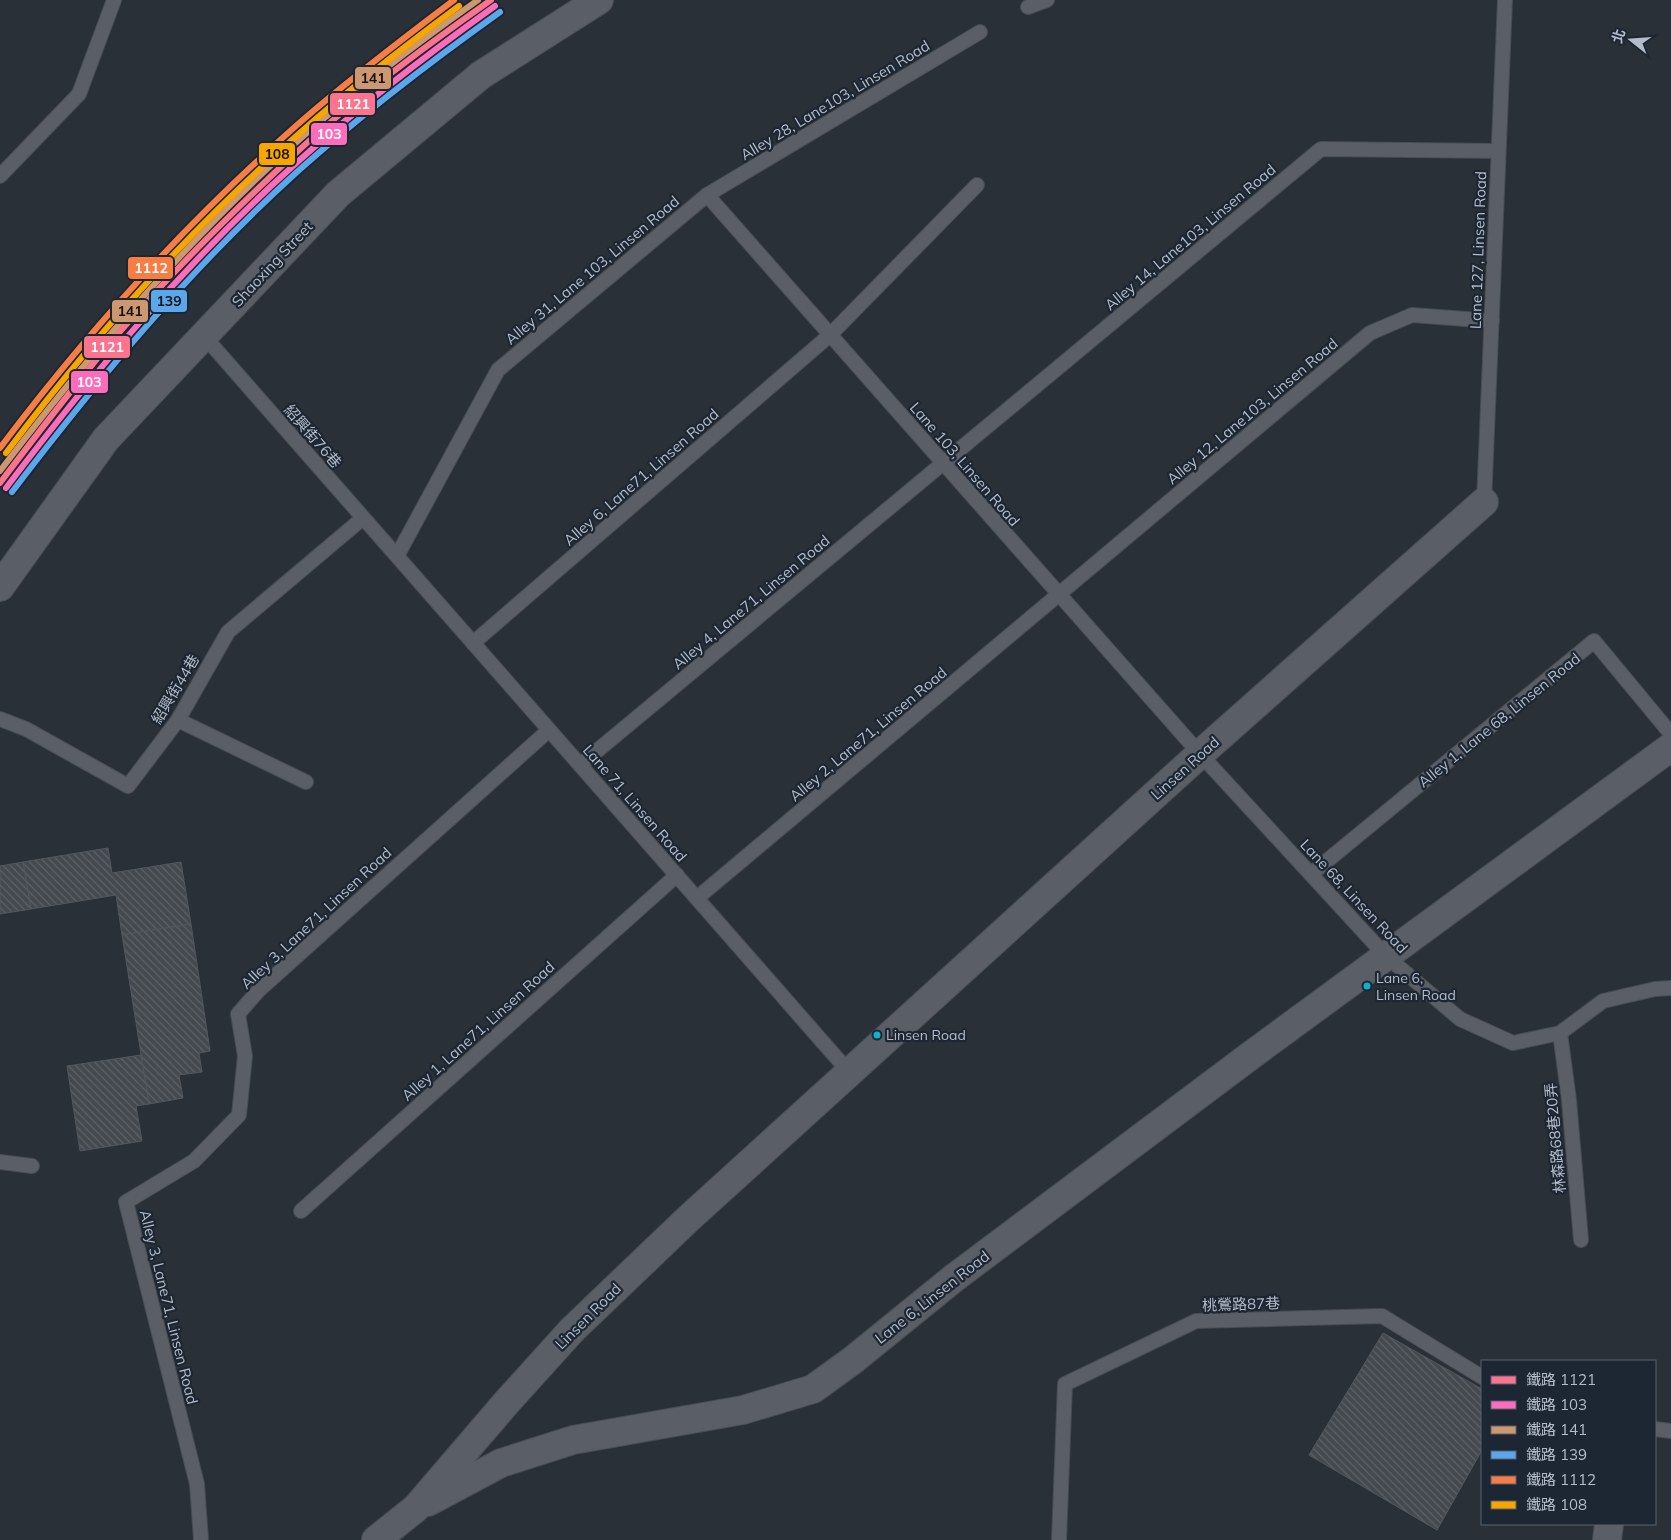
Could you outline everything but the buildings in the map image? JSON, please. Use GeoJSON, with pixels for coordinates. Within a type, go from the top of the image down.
{"type":"FeatureCollection","features":[{"type":"Feature","properties":{"kind":"street","name":"Shaoxing Street"},"geometry":{"type":"LineString","coordinates":[[0,587],[106,439],[338,194],[481,75],[599,0]]}},
{"type":"Feature","properties":{"kind":"street","name":"Linsen Road"},"geometry":{"type":"LineString","coordinates":[[376,1540],[416,1508],[506,1403],[572,1330],[688,1218],[1200,754],[1484,502]]}},
{"type":"Feature","properties":{"kind":"street"},"geometry":{"type":"LineString","coordinates":[[1386,956],[1671,748]]}},
{"type":"Feature","properties":{"kind":"street","name":"Lane 6, Linsen Road"},"geometry":{"type":"LineString","coordinates":[[416,1508],[501,1463],[573,1440],[743,1410],[814,1389],[954,1278],[1386,956]]}},
{"type":"Feature","properties":{"kind":"street"},"geometry":{"type":"LineString","coordinates":[[1607,1540],[1609,1525]]}},
{"type":"Feature","properties":{"kind":"lane"},"geometry":{"type":"LineString","coordinates":[[0,176],[79,94],[114,0]]}},
{"type":"Feature","properties":{"kind":"lane"},"geometry":{"type":"LineString","coordinates":[[1028,7],[1048,0]]}},
{"type":"Feature","properties":{"kind":"lane","name":"Lane 127, Linsen Road"},"geometry":{"type":"LineString","coordinates":[[1484,502],[1504,0]]}},
{"type":"Feature","properties":{"kind":"lane","name":"Alley 28, Lane103, Linsen Road"},"geometry":{"type":"LineString","coordinates":[[707,195],[980,32]]}},
{"type":"Feature","properties":{"kind":"lane","name":"Alley 14, Lane103, Linsen Road"},"geometry":{"type":"LineString","coordinates":[[943,463],[1321,149],[1498,151]]}},
{"type":"Feature","properties":{"kind":"lane","name":"Alley 6, Lane71, Linsen Road"},"geometry":{"type":"LineString","coordinates":[[473,643],[830,335],[978,185]]}},
{"type":"Feature","properties":{"kind":"lane","name":"Lane 103, Linsen Road"},"geometry":{"type":"LineString","coordinates":[[707,195],[1200,754]]}},
{"type":"Feature","properties":{"kind":"lane","name":"Alley 31, Lane 103, Linsen Road"},"geometry":{"type":"LineString","coordinates":[[398,556],[498,370],[707,195]]}},
{"type":"Feature","properties":{"kind":"lane","name":"Alley 12, Lane103, Linsen Road"},"geometry":{"type":"LineString","coordinates":[[1059,595],[1370,333],[1412,315],[1492,321]]}},
{"type":"Feature","properties":{"kind":"lane","name":"紹興街76巷"},"geometry":{"type":"LineString","coordinates":[[204,336],[398,556]]}},
{"type":"Feature","properties":{"kind":"lane","name":"Alley 4, Lane71, Linsen Road"},"geometry":{"type":"LineString","coordinates":[[580,765],[943,463]]}},
{"type":"Feature","properties":{"kind":"lane","name":"紹興街44巷"},"geometry":{"type":"LineString","coordinates":[[0,720],[26,729],[128,786],[178,720],[228,632],[363,518]]}},
{"type":"Feature","properties":{"kind":"lane","name":"Lane 71, Linsen Road"},"geometry":{"type":"LineString","coordinates":[[398,556],[849,1072]]}},
{"type":"Feature","properties":{"kind":"lane","name":"Alley 2, Lane71, Linsen Road"},"geometry":{"type":"LineString","coordinates":[[697,898],[1059,595]]}},
{"type":"Feature","properties":{"kind":"lane","name":"Alley 1, Lane 68, Linsen Road"},"geometry":{"type":"LineString","coordinates":[[1311,874],[1594,642],[1671,734]]}},
{"type":"Feature","properties":{"kind":"lane"},"geometry":{"type":"LineString","coordinates":[[178,720],[306,782]]}},
{"type":"Feature","properties":{"kind":"lane","name":"Alley 3, Lane71, Linsen Road"},"geometry":{"type":"LineString","coordinates":[[201,1540],[197,1484],[126,1202],[194,1161],[239,1115],[245,1056],[238,1014],[259,990],[549,730]]}},
{"type":"Feature","properties":{"kind":"lane","name":"Lane 68, Linsen Road"},"geometry":{"type":"LineString","coordinates":[[1200,754],[1386,956],[1460,1020],[1513,1043],[1560,1033]]}},
{"type":"Feature","properties":{"kind":"lane","name":"Alley 1, Lane71, Linsen Road"},"geometry":{"type":"LineString","coordinates":[[301,1211],[677,875]]}},
{"type":"Feature","properties":{"kind":"lane"},"geometry":{"type":"LineString","coordinates":[[1560,1033],[1603,1001],[1671,988]]}},
{"type":"Feature","properties":{"kind":"lane","name":"林森路68巷20弄"},"geometry":{"type":"LineString","coordinates":[[1560,1033],[1570,1100],[1580,1240]]}},
{"type":"Feature","properties":{"kind":"lane"},"geometry":{"type":"LineString","coordinates":[[0,1162],[32,1166]]}},
{"type":"Feature","properties":{"kind":"lane","name":"桃鶯路87巷"},"geometry":{"type":"LineString","coordinates":[[1059,1540],[1065,1384],[1196,1321],[1382,1316],[1481,1376]]}},
{"type":"Feature","properties":{"kind":"lane"},"geometry":{"type":"LineString","coordinates":[[1656,1429],[1671,1431]]}},
{"type":"Feature","properties":{"kind":"rail line","name":"1112"},"geometry":{"type":"LineString","coordinates":[[0,448],[104,320],[140,279],[217,200],[297,125],[374,61],[454,0]]}},
{"type":"Feature","properties":{"kind":"rail line","name":"141"},"geometry":{"type":"LineString","coordinates":[[0,471],[66,387],[134,307],[206,229],[305,134],[402,55],[478,0]]}},
{"type":"Feature","properties":{"kind":"rail line","name":"1121"},"geometry":{"type":"LineString","coordinates":[[0,483],[126,324],[170,276],[239,207],[335,118],[412,57],[491,0]]}},
{"type":"Feature","properties":{"kind":"rail line","name":"108"},"geometry":{"type":"LineString","coordinates":[[6,453],[109,325],[183,244],[222,205],[302,131],[340,99],[459,6]]}},
{"type":"Feature","properties":{"kind":"rail line","name":"103"},"geometry":{"type":"LineString","coordinates":[[6,488],[107,361],[215,241],[293,166],[367,103],[417,63],[495,6]]}},
{"type":"Feature","properties":{"kind":"rail line","name":"139"},"geometry":{"type":"LineString","coordinates":[[12,492],[78,407],[183,285],[220,246],[322,150],[422,69],[500,12]]}},
{"type":"Feature","properties":{"kind":"place","name":"Lane 6, Linsen Road"},"geometry":{"type":"Point","coordinates":[1367,986]}},
{"type":"Feature","properties":{"kind":"place","name":"Linsen Road"},"geometry":{"type":"Point","coordinates":[877,1035]}}]}
